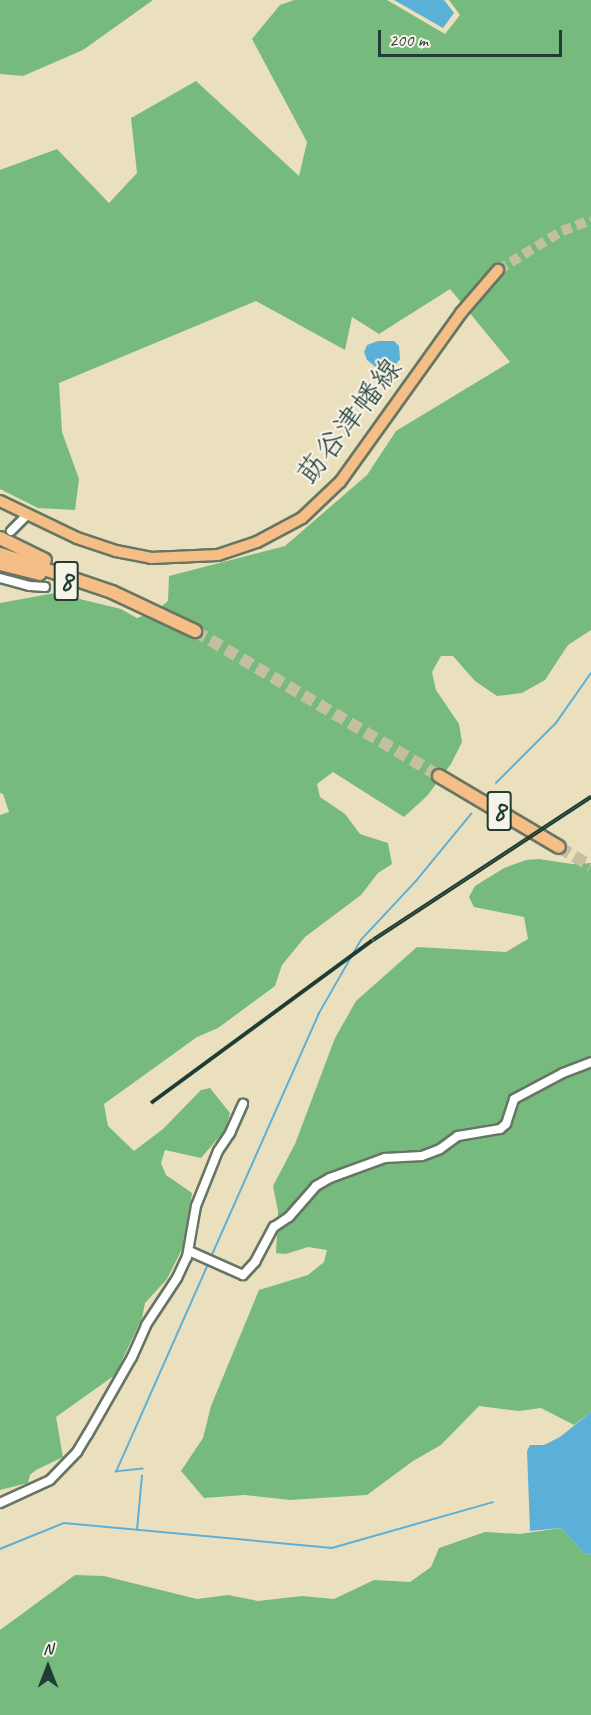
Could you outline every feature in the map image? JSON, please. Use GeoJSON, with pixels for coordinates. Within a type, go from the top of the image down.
{"type":"FeatureCollection","features":[{"type":"Feature","properties":{"kind":"highway","name":"8"},"geometry":{"type":"LineString","coordinates":[[0,538],[64,568],[72,577]]}},
{"type":"Feature","properties":{"kind":"highway","name":"8"},"geometry":{"type":"LineString","coordinates":[[0,554],[72,577],[131,600],[195,631]]}},
{"type":"Feature","properties":{"kind":"highway","name":"8"},"geometry":{"type":"LineString","coordinates":[[0,564],[131,600]]}},
{"type":"Feature","properties":{"kind":"highway","name":"8"},"geometry":{"type":"LineString","coordinates":[[439,776],[559,847]]}},
{"type":"Feature","properties":{"kind":"main road","name":"莇谷津幡線"},"geometry":{"type":"LineString","coordinates":[[0,501],[77,538],[116,551],[151,558],[218,555],[257,542],[302,518],[340,482],[460,313],[498,270]]}},
{"type":"Feature","properties":{"kind":"street"},"geometry":{"type":"LineString","coordinates":[[11,531],[27,515]]}},
{"type":"Feature","properties":{"kind":"street"},"geometry":{"type":"LineString","coordinates":[[0,578],[30,586],[45,587]]}},
{"type":"Feature","properties":{"kind":"street"},"geometry":{"type":"LineString","coordinates":[[189,1251],[243,1275],[255,1262],[274,1227],[289,1217],[316,1186],[330,1178],[385,1158],[422,1156],[440,1149],[458,1136],[500,1130],[506,1124],[514,1099],[563,1073],[591,1062]]}},
{"type":"Feature","properties":{"kind":"street"},"geometry":{"type":"LineString","coordinates":[[0,1503],[50,1480],[77,1452],[132,1357],[154,1311],[177,1278],[189,1251],[196,1206],[218,1151],[230,1134],[243,1104]]}},
{"type":"Feature","properties":{"kind":"green space"},"geometry":{"type":"Polygon","coordinates":[[[0,0],[153,0],[83,50],[23,76],[0,74],[0,0]]]}},
{"type":"Feature","properties":{"kind":"green space"},"geometry":{"type":"Polygon","coordinates":[[[294,0],[387,0],[445,34],[460,15],[449,0],[591,0],[591,630],[568,645],[545,680],[522,693],[497,696],[475,681],[453,656],[441,656],[432,672],[436,690],[459,724],[462,742],[451,764],[427,796],[404,817],[333,772],[317,784],[320,797],[345,814],[360,834],[388,843],[392,864],[378,873],[361,895],[305,937],[282,965],[275,986],[218,1028],[197,1037],[104,1104],[108,1126],[134,1151],[163,1129],[201,1090],[210,1088],[230,1113],[226,1129],[201,1158],[165,1150],[161,1163],[166,1175],[192,1193],[183,1247],[167,1279],[145,1303],[142,1318],[115,1375],[56,1417],[63,1457],[36,1470],[30,1475],[28,1483],[0,1490],[0,815],[9,812],[3,794],[0,793],[0,603],[55,593],[121,609],[137,618],[156,611],[168,601],[169,576],[285,546],[367,475],[396,431],[510,362],[450,289],[379,334],[352,317],[345,350],[256,301],[59,383],[62,432],[79,479],[75,510],[38,508],[0,489],[0,170],[57,149],[109,203],[137,173],[131,118],[196,81],[299,176],[307,142],[252,39],[280,5],[294,0]]]}},
{"type":"Feature","properties":{"kind":"green space"},"geometry":{"type":"Polygon","coordinates":[[[539,859],[572,864],[591,863],[591,1412],[574,1425],[541,1408],[519,1411],[479,1406],[441,1445],[413,1461],[367,1495],[290,1500],[245,1495],[204,1498],[181,1471],[203,1438],[211,1406],[259,1290],[308,1275],[324,1262],[327,1250],[308,1247],[286,1254],[276,1253],[278,1211],[273,1186],[295,1144],[335,1038],[356,1001],[417,947],[506,952],[528,939],[524,917],[474,907],[469,897],[475,886],[504,868],[526,860],[539,859]]]}},
{"type":"Feature","properties":{"kind":"green space"},"geometry":{"type":"Polygon","coordinates":[[[561,1528],[584,1553],[591,1555],[591,1715],[0,1715],[0,1630],[75,1575],[104,1576],[197,1599],[228,1595],[258,1601],[302,1596],[334,1599],[374,1580],[410,1582],[431,1567],[439,1548],[485,1532],[520,1534],[561,1528]]]}},
{"type":"Feature","properties":{"kind":"water"},"geometry":{"type":"Polygon","coordinates":[[[394,0],[444,0],[454,13],[443,28],[394,0]]]}},
{"type":"Feature","properties":{"kind":"water"},"geometry":{"type":"Polygon","coordinates":[[[378,341],[394,341],[399,346],[400,359],[391,370],[382,372],[367,360],[364,352],[367,345],[378,341]]]}},
{"type":"Feature","properties":{"kind":"water"},"geometry":{"type":"Polygon","coordinates":[[[591,1412],[591,1555],[584,1553],[561,1528],[530,1531],[527,1451],[530,1445],[544,1445],[560,1437],[591,1412]]]}},
{"type":"Feature","properties":{"kind":"waterway"},"geometry":{"type":"LineString","coordinates":[[496,783],[556,723],[591,673]]}},
{"type":"Feature","properties":{"kind":"waterway"},"geometry":{"type":"LineString","coordinates":[[211,1257],[318,1015],[361,940],[416,881],[471,814]]}},
{"type":"Feature","properties":{"kind":"waterway"},"geometry":{"type":"LineString","coordinates":[[143,1469],[116,1472],[208,1264]]}},
{"type":"Feature","properties":{"kind":"waterway"},"geometry":{"type":"LineString","coordinates":[[137,1530],[142,1476]]}},
{"type":"Feature","properties":{"kind":"waterway"},"geometry":{"type":"LineString","coordinates":[[0,1549],[64,1523],[332,1548],[493,1502]]}},
{"type":"Feature","properties":{"kind":"tunnel"},"geometry":{"type":"LineString","coordinates":[[498,270],[562,231],[591,220]]}},
{"type":"Feature","properties":{"kind":"tunnel"},"geometry":{"type":"LineString","coordinates":[[195,631],[439,776]]}},
{"type":"Feature","properties":{"kind":"tunnel"},"geometry":{"type":"LineString","coordinates":[[559,847],[591,866]]}},
{"type":"Feature","properties":{"kind":"railway"},"geometry":{"type":"LineString","coordinates":[[151,1103],[373,940],[591,797]]}}]}
